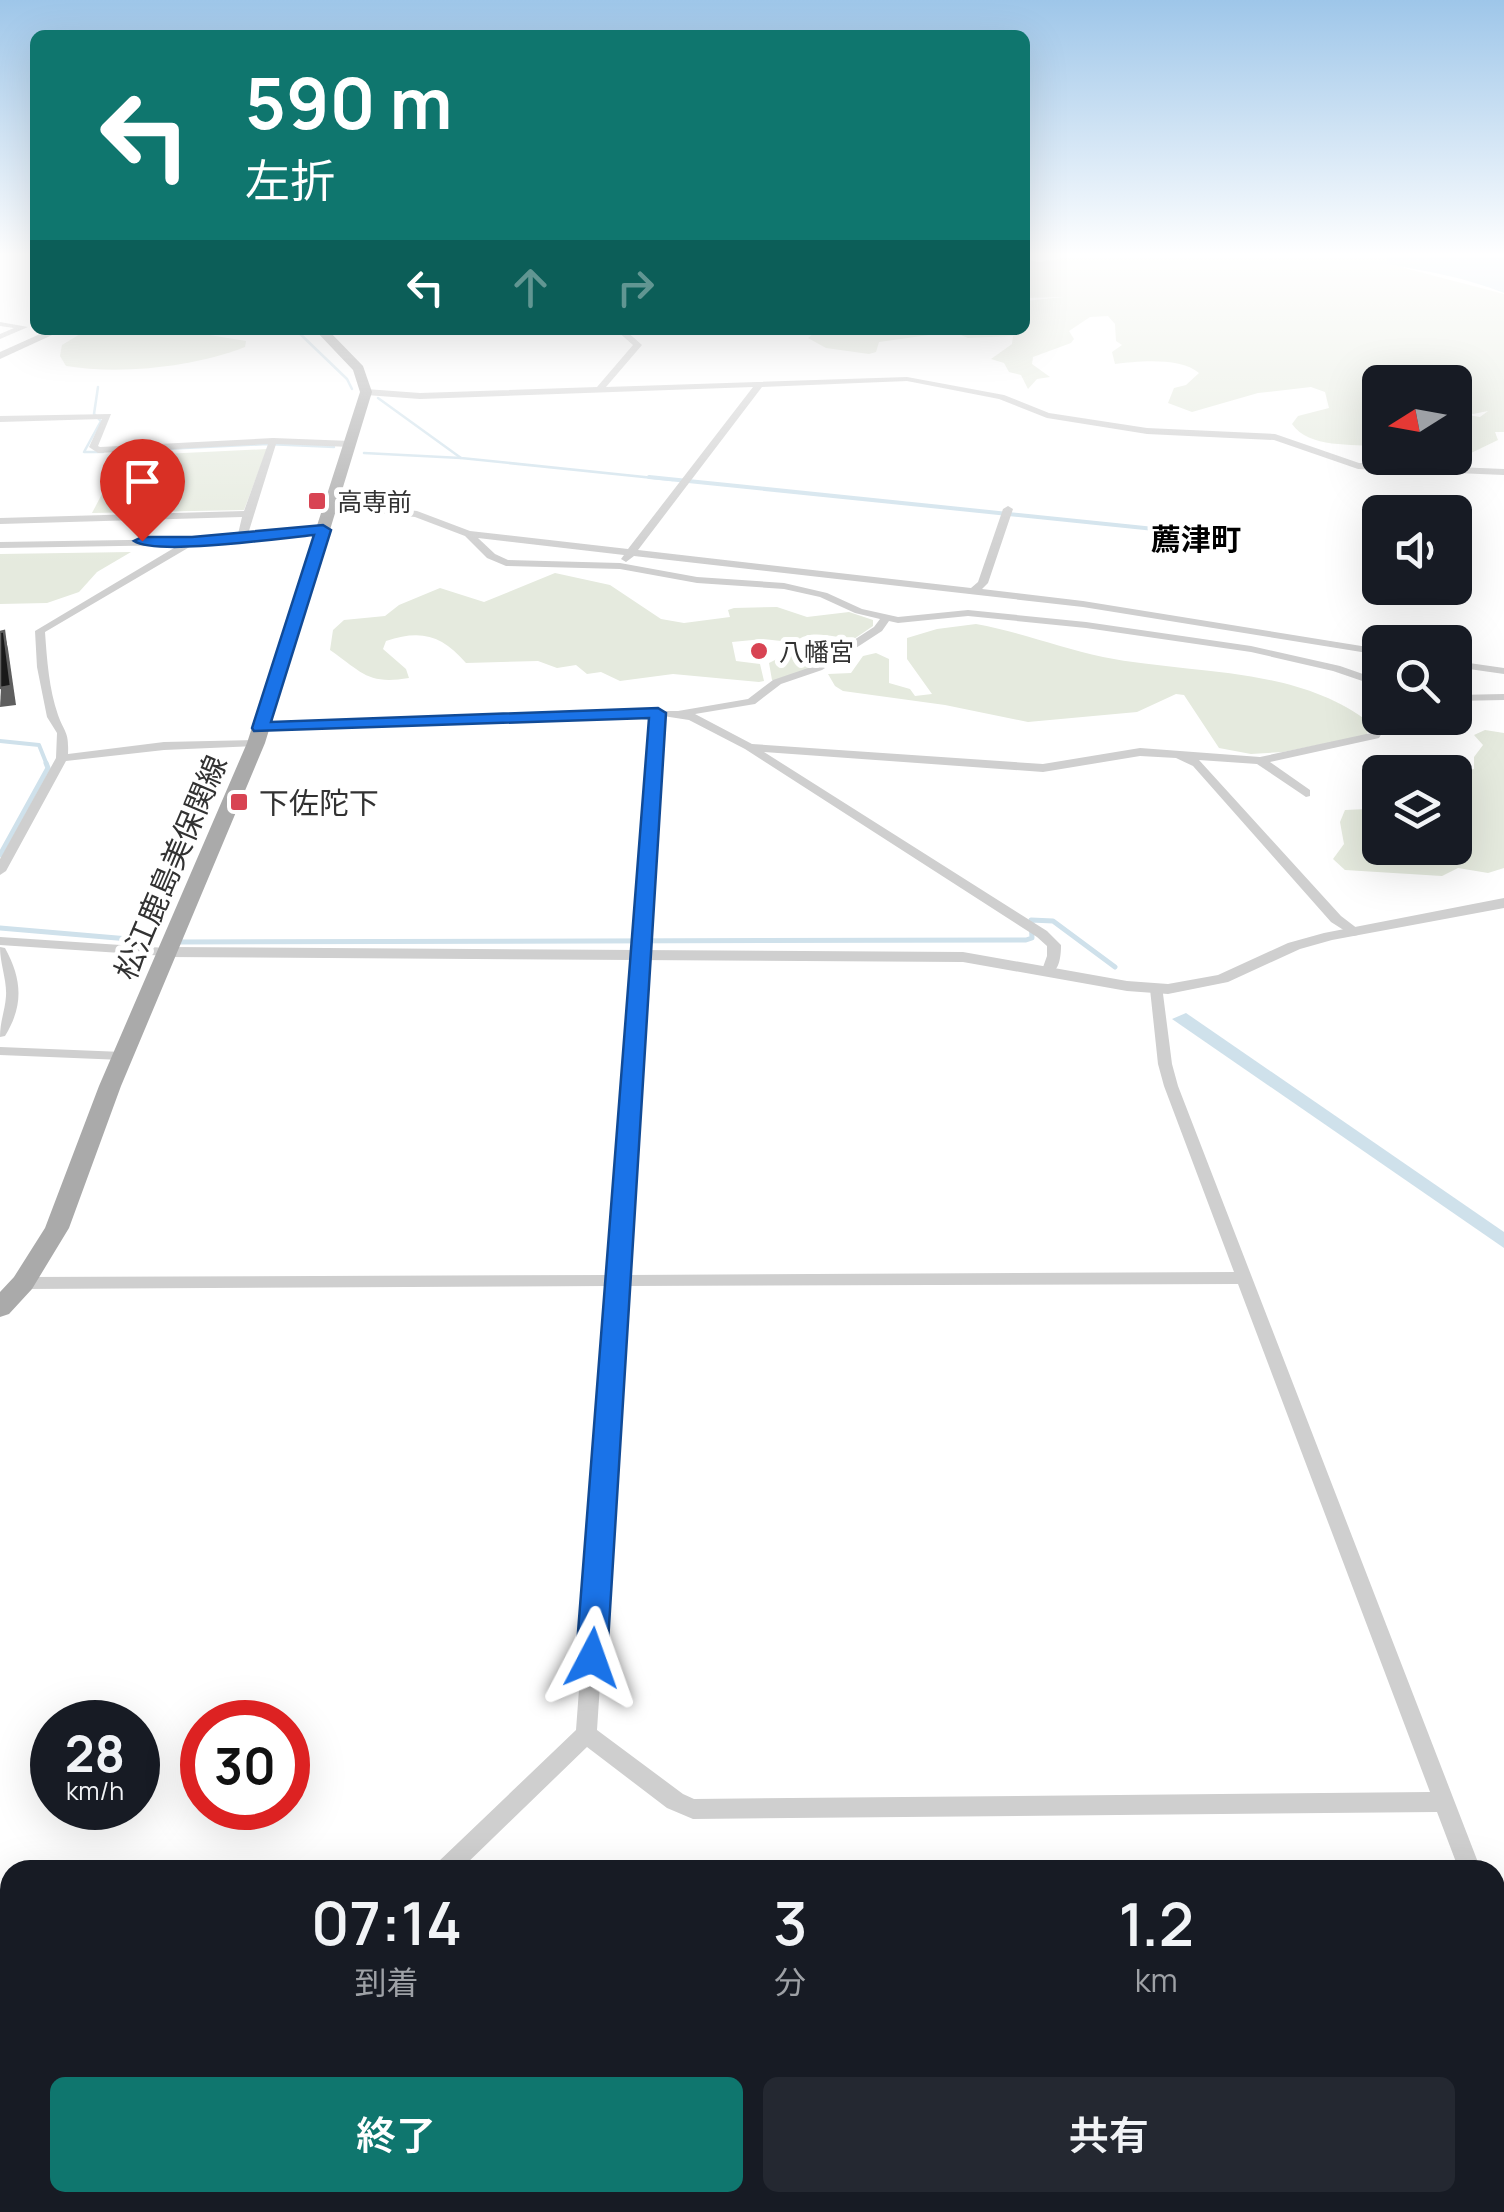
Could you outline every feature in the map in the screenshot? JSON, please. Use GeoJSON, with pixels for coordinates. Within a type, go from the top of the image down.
{"type":"FeatureCollection","features":[{"type":"Feature","properties":{"kind":"main road"},"geometry":{"type":"LineString","coordinates":[[350,360],[359,369],[366,392]]}},
{"type":"Feature","properties":{"kind":"main road","name":"松江鹿島美保関線"},"geometry":{"type":"LineString","coordinates":[[0,1308],[23,1283],[57,1228],[123,1056],[258,735],[366,392]]}},
{"type":"Feature","properties":{"kind":"street"},"geometry":{"type":"LineString","coordinates":[[600,389],[625,360]]}},
{"type":"Feature","properties":{"kind":"street"},"geometry":{"type":"LineString","coordinates":[[366,392],[420,396],[912,379],[1001,397],[1047,415],[1147,431],[1275,436],[1358,466],[1504,472]]}},
{"type":"Feature","properties":{"kind":"street"},"geometry":{"type":"LineString","coordinates":[[620,566],[760,383]]}},
{"type":"Feature","properties":{"kind":"street"},"geometry":{"type":"LineString","coordinates":[[0,419],[108,416],[92,447],[98,450],[351,444]]}},
{"type":"Feature","properties":{"kind":"street"},"geometry":{"type":"LineString","coordinates":[[242,536],[273,443]]}},
{"type":"Feature","properties":{"kind":"street"},"geometry":{"type":"LineString","coordinates":[[331,505],[416,514],[468,534],[1082,604],[1362,649]]}},
{"type":"Feature","properties":{"kind":"street"},"geometry":{"type":"LineString","coordinates":[[972,592],[982,583],[1007,513]]}},
{"type":"Feature","properties":{"kind":"street"},"geometry":{"type":"LineString","coordinates":[[0,521],[248,514]]}},
{"type":"Feature","properties":{"kind":"street"},"geometry":{"type":"LineString","coordinates":[[0,544],[192,542],[323,530]]}},
{"type":"Feature","properties":{"kind":"street"},"geometry":{"type":"LineString","coordinates":[[468,534],[491,556],[506,563],[620,566],[697,580],[797,588],[886,618],[921,620],[968,613],[1061,622],[1251,648],[1362,677]]}},
{"type":"Feature","properties":{"kind":"street"},"geometry":{"type":"LineString","coordinates":[[0,872],[62,758],[63,733],[53,717],[42,667],[40,632],[192,542]]}},
{"type":"Feature","properties":{"kind":"street"},"geometry":{"type":"LineString","coordinates":[[62,758],[258,735],[677,714],[751,702],[777,682],[818,668],[878,628],[886,618]]}},
{"type":"Feature","properties":{"kind":"street"},"geometry":{"type":"LineString","coordinates":[[1472,667],[1504,672]]}},
{"type":"Feature","properties":{"kind":"street"},"geometry":{"type":"LineString","coordinates":[[1472,698],[1504,697]]}},
{"type":"Feature","properties":{"kind":"street"},"geometry":{"type":"LineString","coordinates":[[455,1860],[586,1734],[658,713]]}},
{"type":"Feature","properties":{"kind":"street"},"geometry":{"type":"LineString","coordinates":[[677,714],[749,747],[1042,934],[1054,945],[1049,970]]}},
{"type":"Feature","properties":{"kind":"street"},"geometry":{"type":"LineString","coordinates":[[749,747],[1043,768],[1140,752],[1260,761],[1376,735]]}},
{"type":"Feature","properties":{"kind":"street"},"geometry":{"type":"LineString","coordinates":[[1178,754],[1197,764],[1336,919],[1353,932]]}},
{"type":"Feature","properties":{"kind":"street"},"geometry":{"type":"LineString","coordinates":[[1260,761],[1306,793]]}},
{"type":"Feature","properties":{"kind":"street"},"geometry":{"type":"LineString","coordinates":[[0,941],[166,952],[963,957],[1157,989],[1189,988],[1222,979],[1294,946],[1504,903]]}},
{"type":"Feature","properties":{"kind":"street"},"geometry":{"type":"LineString","coordinates":[[0,951],[14,979],[16,997],[0,1032]]}},
{"type":"Feature","properties":{"kind":"street"},"geometry":{"type":"LineString","coordinates":[[1157,989],[1171,1086],[1466,1860]]}},
{"type":"Feature","properties":{"kind":"street"},"geometry":{"type":"LineString","coordinates":[[0,1051],[123,1056]]}},
{"type":"Feature","properties":{"kind":"street"},"geometry":{"type":"LineString","coordinates":[[23,1283],[1242,1278]]}},
{"type":"Feature","properties":{"kind":"street"},"geometry":{"type":"LineString","coordinates":[[586,1734],[674,1800],[693,1809],[1443,1802]]}},
{"type":"Feature","properties":{"kind":"shaded area"},"geometry":{"type":"Polygon","coordinates":[[[63,360],[197,360],[133,369],[66,366],[63,360]]]}},
{"type":"Feature","properties":{"kind":"shaded area"},"geometry":{"type":"Polygon","coordinates":[[[995,360],[1033,360],[1032,364],[1050,377],[1037,379],[1028,389],[1021,375],[1009,372],[1004,363],[995,360]]]}},
{"type":"Feature","properties":{"kind":"shaded area"},"geometry":{"type":"Polygon","coordinates":[[[1114,360],[1504,360],[1504,432],[1495,432],[1498,440],[1472,453],[1472,416],[1480,417],[1488,411],[1472,414],[1472,365],[1362,365],[1362,446],[1309,438],[1292,424],[1298,416],[1329,408],[1325,392],[1311,387],[1258,393],[1192,412],[1168,403],[1174,388],[1186,385],[1199,373],[1182,364],[1115,364],[1114,360]]]}},
{"type":"Feature","properties":{"kind":"shaded area"},"geometry":{"type":"Polygon","coordinates":[[[267,449],[244,510],[92,513],[122,456],[267,449]]]}},
{"type":"Feature","properties":{"kind":"shaded area"},"geometry":{"type":"Polygon","coordinates":[[[131,552],[97,572],[79,592],[47,603],[0,604],[0,554],[131,552]]]}},
{"type":"Feature","properties":{"kind":"shaded area"},"geometry":{"type":"Polygon","coordinates":[[[555,573],[610,585],[661,619],[684,623],[730,617],[728,610],[734,608],[777,607],[807,617],[849,612],[873,620],[873,626],[854,639],[816,634],[802,637],[796,641],[813,667],[777,680],[772,680],[769,663],[785,655],[781,641],[732,642],[736,661],[760,664],[764,681],[759,682],[673,674],[620,681],[601,672],[587,674],[576,665],[557,668],[538,661],[466,663],[448,646],[420,635],[386,641],[383,649],[406,669],[409,678],[383,680],[366,675],[330,650],[333,630],[344,620],[385,616],[399,605],[440,588],[484,602],[555,573]]]}},
{"type":"Feature","properties":{"kind":"shaded area"},"geometry":{"type":"Polygon","coordinates":[[[976,624],[1103,657],[1276,681],[1341,704],[1362,718],[1362,735],[1367,735],[1283,752],[1251,754],[1219,748],[1184,695],[1176,694],[1137,712],[1028,722],[945,705],[843,691],[828,674],[851,673],[863,656],[876,653],[889,659],[889,683],[910,689],[915,696],[932,694],[907,659],[907,638],[976,624]]]}},
{"type":"Feature","properties":{"kind":"shaded area"},"geometry":{"type":"Polygon","coordinates":[[[1485,730],[1504,733],[1504,868],[1488,873],[1458,868],[1442,876],[1345,870],[1333,859],[1344,844],[1340,822],[1345,810],[1362,809],[1362,865],[1472,865],[1472,769],[1474,757],[1483,745],[1474,735],[1485,730]]]}},
{"type":"Feature","properties":{"kind":"shaded area"},"geometry":{"type":"Polygon","coordinates":[[[1186,1013],[1504,1232],[1504,1248],[1172,1019],[1186,1013]]]}},
{"type":"Feature","properties":{"kind":"building"},"geometry":{"type":"Polygon","coordinates":[[[4,631],[11,686],[0,688],[0,632],[4,631]]]}},
{"type":"Feature","properties":{"kind":"waterway"},"geometry":{"type":"LineString","coordinates":[[327,360],[352,389]]}},
{"type":"Feature","properties":{"kind":"waterway"},"geometry":{"type":"LineString","coordinates":[[98,387],[94,414],[101,421],[84,452],[103,452]]}},
{"type":"Feature","properties":{"kind":"waterway"},"geometry":{"type":"LineString","coordinates":[[378,398],[461,458]]}},
{"type":"Feature","properties":{"kind":"waterway"},"geometry":{"type":"LineString","coordinates":[[124,451],[267,444],[334,447]]}},
{"type":"Feature","properties":{"kind":"waterway"},"geometry":{"type":"LineString","coordinates":[[364,453],[461,458]]}},
{"type":"Feature","properties":{"kind":"waterway"},"geometry":{"type":"LineString","coordinates":[[461,458],[673,480]]}},
{"type":"Feature","properties":{"kind":"waterway"},"geometry":{"type":"LineString","coordinates":[[649,477],[1203,534]]}},
{"type":"Feature","properties":{"kind":"waterway"},"geometry":{"type":"LineString","coordinates":[[0,741],[39,745],[47,765]]}},
{"type":"Feature","properties":{"kind":"waterway"},"geometry":{"type":"LineString","coordinates":[[0,855],[48,768],[46,763]]}},
{"type":"Feature","properties":{"kind":"waterway"},"geometry":{"type":"LineString","coordinates":[[175,942],[1026,940],[1032,938],[1031,920],[1053,921],[1115,967]]}},
{"type":"Feature","properties":{"kind":"waterway"},"geometry":{"type":"LineString","coordinates":[[0,928],[152,941]]}},
{"type":"Feature","properties":{"kind":"place","name":"高専前"},"geometry":{"type":"Point","coordinates":[317,501]}},
{"type":"Feature","properties":{"kind":"place","name":"八幡宮"},"geometry":{"type":"Point","coordinates":[759,651]}},
{"type":"Feature","properties":{"kind":"place","name":"下佐陀下"},"geometry":{"type":"Point","coordinates":[239,802]}},
{"type":"Feature","properties":{"kind":"district","name":"薦津町"},"geometry":{"type":"Point","coordinates":[1196,538]}},
{"type":"Feature","properties":{"kind":"route"},"geometry":{"type":"LineString","coordinates":[[142,541],[192,542],[323,530],[260,728],[658,713],[592,1658]]}}]}
